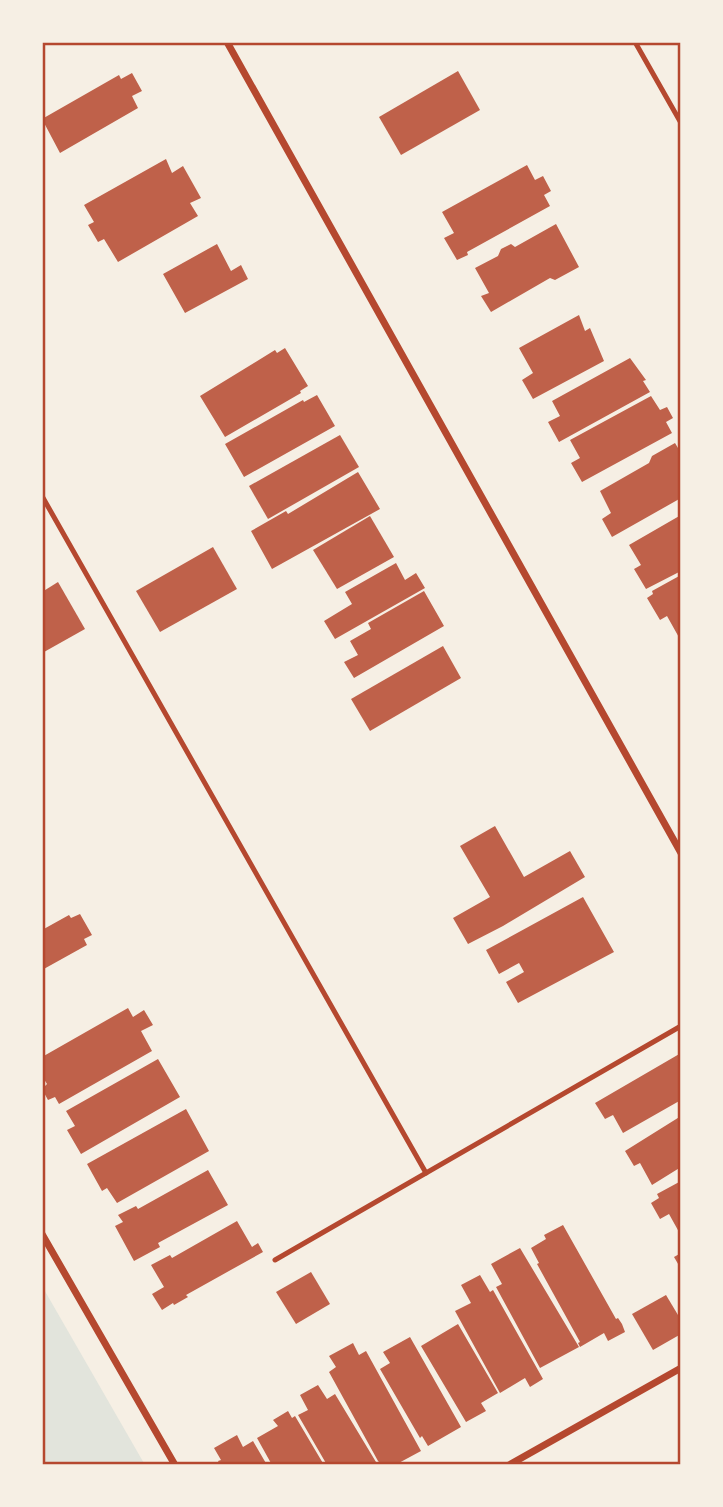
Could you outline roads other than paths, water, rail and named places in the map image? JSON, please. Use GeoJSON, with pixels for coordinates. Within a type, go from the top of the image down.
{"type":"FeatureCollection","features":[{"type":"Feature","properties":{"kind":"street"},"geometry":{"type":"LineString","coordinates":[[227,42],[681,853]]}},
{"type":"Feature","properties":{"kind":"street"},"geometry":{"type":"LineString","coordinates":[[42,1234],[175,1465]]}},
{"type":"Feature","properties":{"kind":"street"},"geometry":{"type":"LineString","coordinates":[[509,1465],[681,1368]]}},
{"type":"Feature","properties":{"kind":"lane"},"geometry":{"type":"LineString","coordinates":[[635,42],[681,123]]}},
{"type":"Feature","properties":{"kind":"lane"},"geometry":{"type":"LineString","coordinates":[[42,496],[426,1173]]}},
{"type":"Feature","properties":{"kind":"lane"},"geometry":{"type":"LineString","coordinates":[[275,1260],[681,1026]]}}]}
